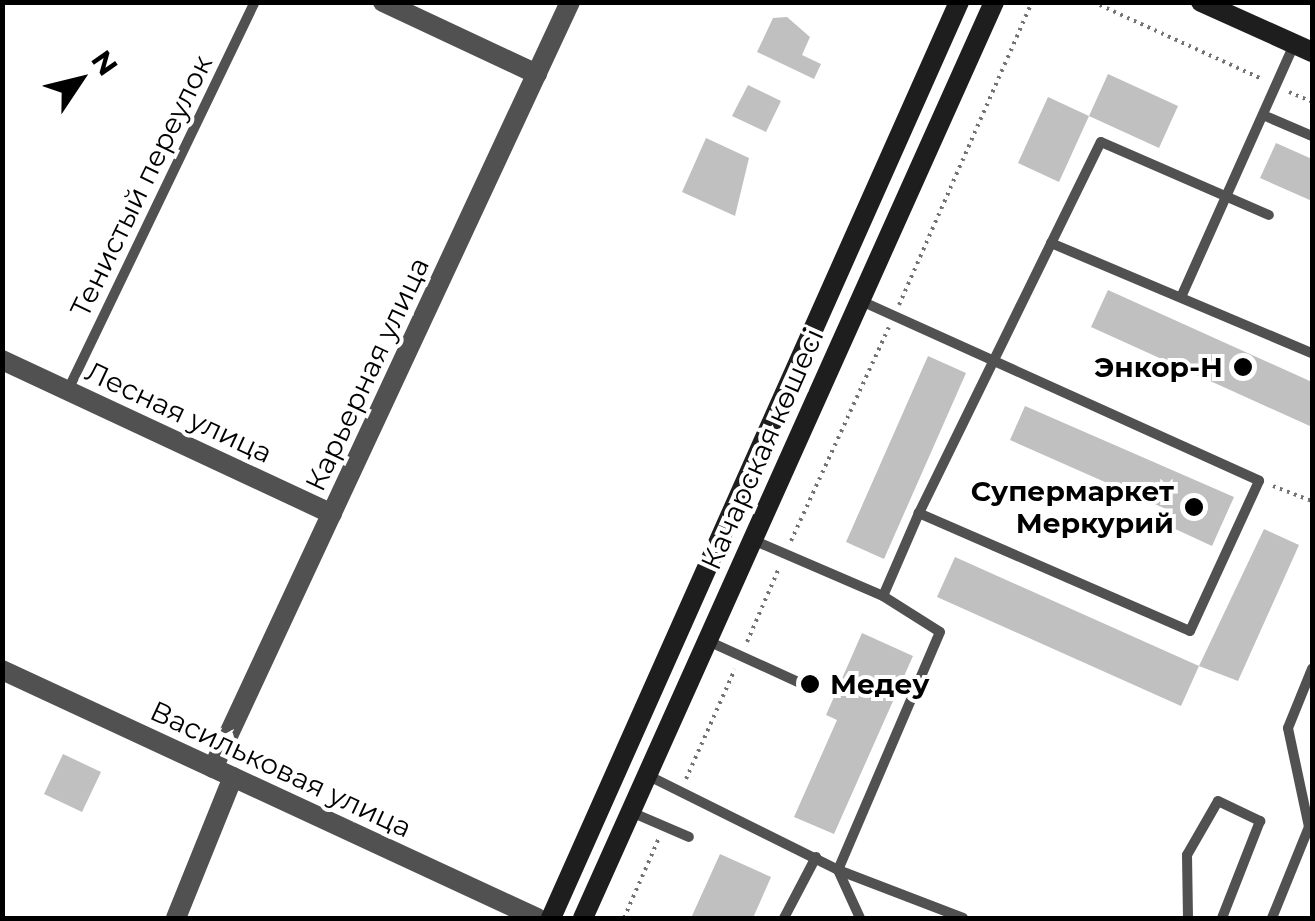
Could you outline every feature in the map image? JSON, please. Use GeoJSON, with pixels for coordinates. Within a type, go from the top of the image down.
{"type":"FeatureCollection","features":[{"type":"Feature","properties":{"kind":"main road","name":"Качарская көшесі"},"geometry":{"type":"LineString","coordinates":[[551,918],[959,2]]}},
{"type":"Feature","properties":{"kind":"main road","name":"Качарская көшесі"},"geometry":{"type":"LineString","coordinates":[[583,918],[994,2]]}},
{"type":"Feature","properties":{"kind":"main road"},"geometry":{"type":"LineString","coordinates":[[1202,2],[1304,48]]}},
{"type":"Feature","properties":{"kind":"street"},"geometry":{"type":"LineString","coordinates":[[383,2],[536,74]]}},
{"type":"Feature","properties":{"kind":"street","name":"Карьерная улица"},"geometry":{"type":"LineString","coordinates":[[213,768],[570,2]]}},
{"type":"Feature","properties":{"kind":"street"},"geometry":{"type":"LineString","coordinates":[[908,118],[936,131]]}},
{"type":"Feature","properties":{"kind":"street","name":"Лесная улица"},"geometry":{"type":"LineString","coordinates":[[2,360],[332,514]]}},
{"type":"Feature","properties":{"kind":"street"},"geometry":{"type":"LineString","coordinates":[[675,641],[705,647]]}},
{"type":"Feature","properties":{"kind":"street","name":"Васильковая улица"},"geometry":{"type":"LineString","coordinates":[[2,670],[537,918]]}},
{"type":"Feature","properties":{"kind":"street"},"geometry":{"type":"LineString","coordinates":[[176,918],[233,778]]}},
{"type":"Feature","properties":{"kind":"lane","name":"Тенистый переулок"},"geometry":{"type":"LineString","coordinates":[[68,390],[255,2]]}},
{"type":"Feature","properties":{"kind":"lane"},"geometry":{"type":"LineString","coordinates":[[1182,295],[1276,86],[1304,48]]}},
{"type":"Feature","properties":{"kind":"lane"},"geometry":{"type":"LineString","coordinates":[[1264,115],[1312,136]]}},
{"type":"Feature","properties":{"kind":"lane"},"geometry":{"type":"LineString","coordinates":[[884,596],[988,358],[1101,142],[1269,215]]}},
{"type":"Feature","properties":{"kind":"lane"},"geometry":{"type":"LineString","coordinates":[[1051,243],[1312,353]]}},
{"type":"Feature","properties":{"kind":"lane"},"geometry":{"type":"LineString","coordinates":[[858,299],[1259,481],[1190,631],[919,513]]}},
{"type":"Feature","properties":{"kind":"lane"},"geometry":{"type":"LineString","coordinates":[[753,540],[884,596],[935,624],[941,644],[838,870],[860,918]]}},
{"type":"Feature","properties":{"kind":"lane"},"geometry":{"type":"LineString","coordinates":[[705,647],[800,683]]}},
{"type":"Feature","properties":{"kind":"lane"},"geometry":{"type":"LineString","coordinates":[[1272,918],[1309,828],[1288,728],[1312,669]]}},
{"type":"Feature","properties":{"kind":"lane"},"geometry":{"type":"LineString","coordinates":[[648,775],[838,870],[963,918]]}},
{"type":"Feature","properties":{"kind":"lane"},"geometry":{"type":"LineString","coordinates":[[1188,918],[1187,855],[1218,800],[1260,821],[1222,918]]}},
{"type":"Feature","properties":{"kind":"lane"},"geometry":{"type":"LineString","coordinates":[[631,812],[690,837]]}},
{"type":"Feature","properties":{"kind":"lane"},"geometry":{"type":"LineString","coordinates":[[784,918],[816,857]]}},
{"type":"Feature","properties":{"kind":"path"},"geometry":{"type":"LineString","coordinates":[[1094,2],[1312,102]]}},
{"type":"Feature","properties":{"kind":"path"},"geometry":{"type":"LineString","coordinates":[[1259,481],[1312,500]]}},
{"type":"Feature","properties":{"kind":"building"},"geometry":{"type":"Polygon","coordinates":[[[787,17],[810,37],[802,55],[821,64],[814,79],[757,52],[773,18],[787,17]]]}},
{"type":"Feature","properties":{"kind":"building"},"geometry":{"type":"Polygon","coordinates":[[[1108,74],[1178,106],[1159,148],[1089,116],[1108,74]]]}},
{"type":"Feature","properties":{"kind":"building"},"geometry":{"type":"Polygon","coordinates":[[[748,85],[781,101],[766,132],[732,116],[748,85]]]}},
{"type":"Feature","properties":{"kind":"building"},"geometry":{"type":"Polygon","coordinates":[[[1048,97],[1089,116],[1059,182],[1018,163],[1048,97]]]}},
{"type":"Feature","properties":{"kind":"building"},"geometry":{"type":"Polygon","coordinates":[[[706,138],[749,158],[735,216],[682,192],[706,138]]]}},
{"type":"Feature","properties":{"kind":"building"},"geometry":{"type":"Polygon","coordinates":[[[1276,143],[1312,159],[1312,201],[1260,178],[1276,143]]]}},
{"type":"Feature","properties":{"kind":"building"},"geometry":{"type":"Polygon","coordinates":[[[1108,290],[1312,382],[1312,427],[1091,327],[1108,290]]]}},
{"type":"Feature","properties":{"kind":"building"},"geometry":{"type":"Polygon","coordinates":[[[928,356],[966,373],[884,559],[846,542],[928,356]]]}},
{"type":"Feature","properties":{"kind":"building"},"geometry":{"type":"Polygon","coordinates":[[[1025,406],[1234,497],[1212,546],[1160,522],[1166,509],[1010,440],[1025,406]]]}},
{"type":"Feature","properties":{"kind":"building"},"geometry":{"type":"Polygon","coordinates":[[[1264,529],[1299,545],[1238,681],[1199,666],[1264,529]]]}},
{"type":"Feature","properties":{"kind":"building"},"geometry":{"type":"Polygon","coordinates":[[[955,557],[1199,666],[1181,706],[937,597],[955,557]]]}},
{"type":"Feature","properties":{"kind":"building"},"geometry":{"type":"Polygon","coordinates":[[[862,633],[913,656],[834,834],[794,817],[837,720],[826,715],[862,633]]]}},
{"type":"Feature","properties":{"kind":"building"},"geometry":{"type":"Polygon","coordinates":[[[63,754],[101,772],[82,812],[44,794],[63,754]]]}},
{"type":"Feature","properties":{"kind":"building"},"geometry":{"type":"Polygon","coordinates":[[[720,854],[771,877],[753,918],[691,918],[720,854]]]}},
{"type":"Feature","properties":{"kind":"place","name":"Энкор-Н"},"geometry":{"type":"Point","coordinates":[1243,367]}},
{"type":"Feature","properties":{"kind":"place","name":"Супермаркет Меркурий"},"geometry":{"type":"Point","coordinates":[1194,507]}},
{"type":"Feature","properties":{"kind":"place","name":"Медеу"},"geometry":{"type":"Point","coordinates":[810,684]}}]}
